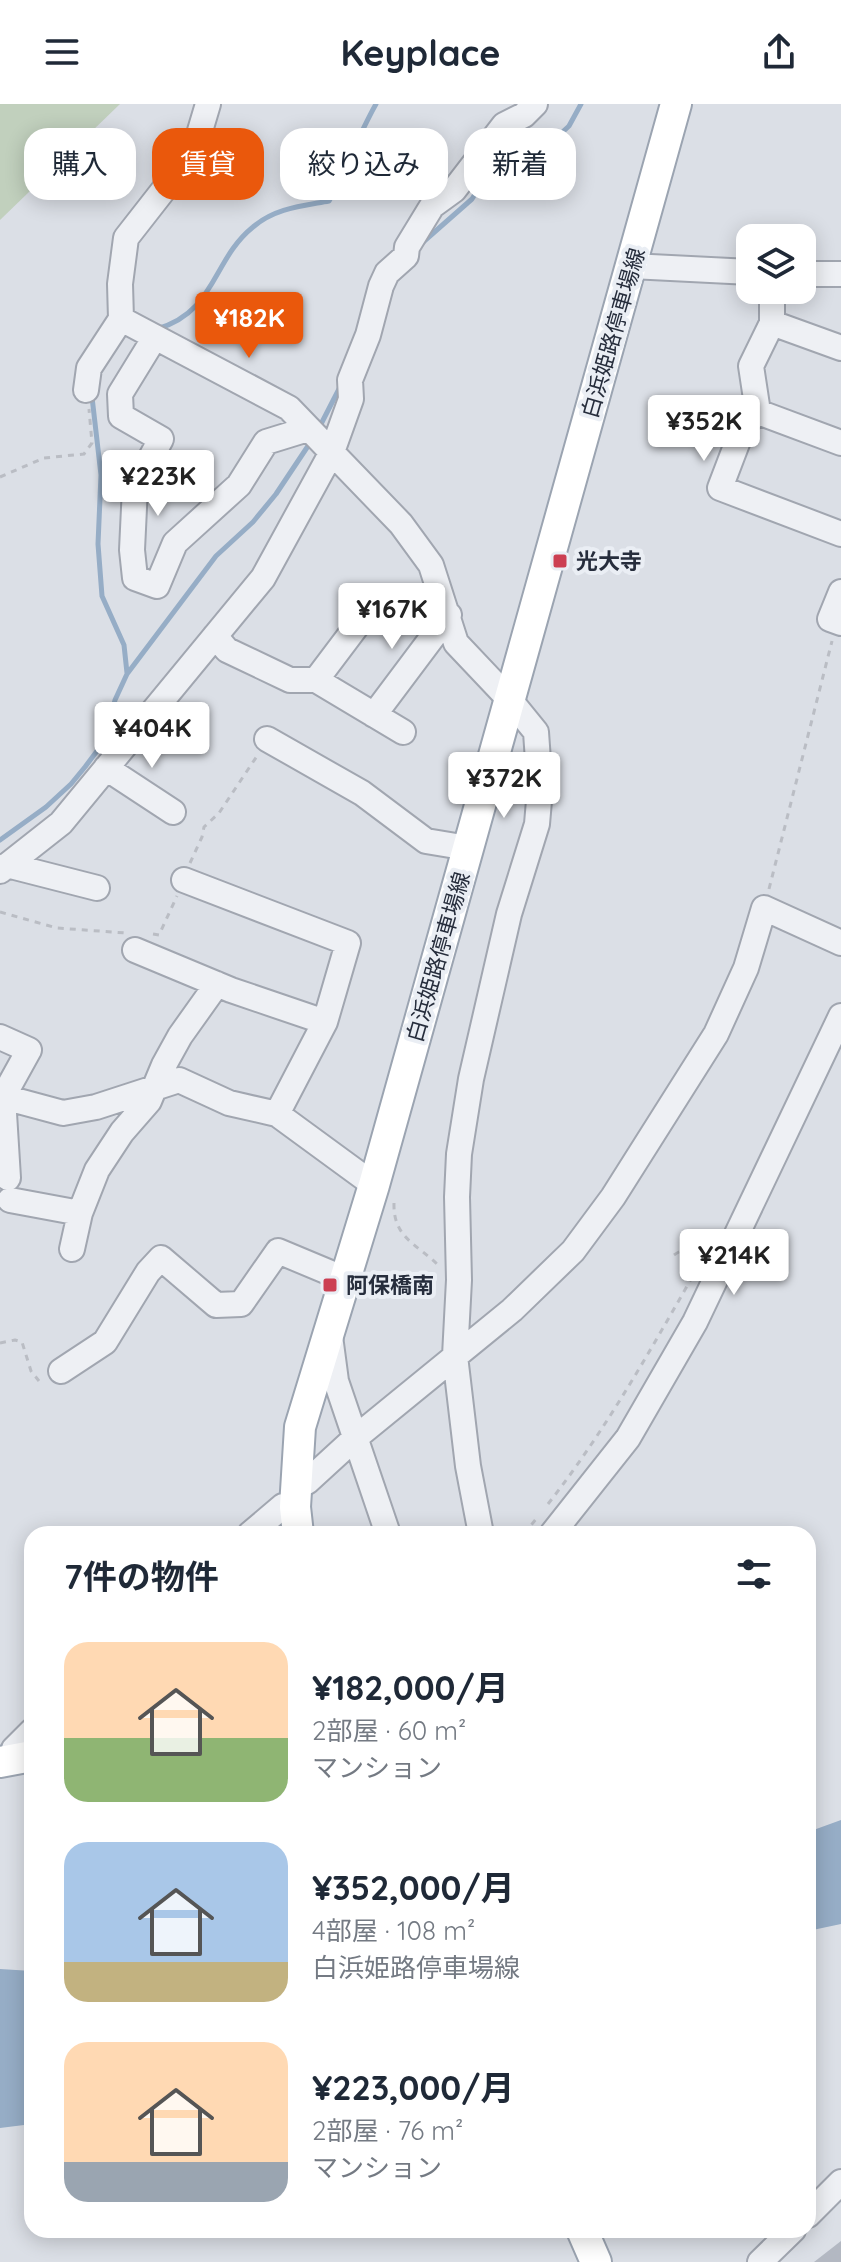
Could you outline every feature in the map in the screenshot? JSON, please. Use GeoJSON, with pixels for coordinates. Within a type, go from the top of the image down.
{"type":"FeatureCollection","features":[{"type":"Feature","properties":{"kind":"main road","name":"白浜姫路停車場線"},"geometry":{"type":"LineString","coordinates":[[297,1526],[295,1507],[300,1427],[374,1185],[676,104]]}},
{"type":"Feature","properties":{"kind":"main road"},"geometry":{"type":"LineString","coordinates":[[586,2238],[596,2262]]}},
{"type":"Feature","properties":{"kind":"street"},"geometry":{"type":"LineString","coordinates":[[208,104],[194,151],[126,238],[120,284],[137,327],[120,394],[121,416],[161,439],[135,487],[132,550],[135,578],[157,586],[175,543],[239,485],[266,442],[308,429]]}},
{"type":"Feature","properties":{"kind":"street"},"geometry":{"type":"LineString","coordinates":[[4,868],[61,823],[263,578],[332,452],[351,399],[350,380],[387,273],[407,251],[432,206],[454,190],[504,125],[524,115],[535,104]]}},
{"type":"Feature","properties":{"kind":"street"},"geometry":{"type":"LineString","coordinates":[[631,266],[736,271]]}},
{"type":"Feature","properties":{"kind":"street"},"geometry":{"type":"LineString","coordinates":[[816,274],[841,274]]}},
{"type":"Feature","properties":{"kind":"street"},"geometry":{"type":"LineString","coordinates":[[758,412],[751,366],[772,323],[772,304]]}},
{"type":"Feature","properties":{"kind":"street"},"geometry":{"type":"LineString","coordinates":[[772,323],[841,348]]}},
{"type":"Feature","properties":{"kind":"street"},"geometry":{"type":"LineString","coordinates":[[86,390],[89,368],[137,327]]}},
{"type":"Feature","properties":{"kind":"street"},"geometry":{"type":"LineString","coordinates":[[137,327],[289,408],[401,524],[431,565],[456,643],[536,732],[540,789],[537,824],[509,914],[471,1079],[459,1154],[459,1280],[455,1356],[468,1466],[479,1526]]}},
{"type":"Feature","properties":{"kind":"street"},"geometry":{"type":"LineString","coordinates":[[758,412],[841,443]]}},
{"type":"Feature","properties":{"kind":"street"},"geometry":{"type":"LineString","coordinates":[[758,412],[744,425],[720,488],[841,534]]}},
{"type":"Feature","properties":{"kind":"street"},"geometry":{"type":"LineString","coordinates":[[839,622],[830,619],[841,592]]}},
{"type":"Feature","properties":{"kind":"street"},"geometry":{"type":"LineString","coordinates":[[316,680],[365,615]]}},
{"type":"Feature","properties":{"kind":"street"},"geometry":{"type":"LineString","coordinates":[[374,715],[449,615]]}},
{"type":"Feature","properties":{"kind":"street"},"geometry":{"type":"LineString","coordinates":[[215,636],[227,650],[290,680],[316,680],[403,732]]}},
{"type":"Feature","properties":{"kind":"street"},"geometry":{"type":"LineString","coordinates":[[267,739],[362,793],[426,841],[468,848]]}},
{"type":"Feature","properties":{"kind":"street"},"geometry":{"type":"LineString","coordinates":[[106,768],[173,812]]}},
{"type":"Feature","properties":{"kind":"street"},"geometry":{"type":"LineString","coordinates":[[4,868],[97,888]]}},
{"type":"Feature","properties":{"kind":"street"},"geometry":{"type":"LineString","coordinates":[[184,880],[348,943],[325,1022],[277,1114]]}},
{"type":"Feature","properties":{"kind":"street"},"geometry":{"type":"LineString","coordinates":[[307,1482],[354,1439],[512,1310],[573,1251],[613,1197],[716,1034],[746,968],[764,908],[841,943]]}},
{"type":"Feature","properties":{"kind":"street"},"geometry":{"type":"LineString","coordinates":[[136,939],[184,971],[325,1022]]}},
{"type":"Feature","properties":{"kind":"street"},"geometry":{"type":"LineString","coordinates":[[72,1249],[80,1213],[97,1170],[122,1132],[149,1101],[180,1036],[217,984]]}},
{"type":"Feature","properties":{"kind":"street"},"geometry":{"type":"LineString","coordinates":[[546,1525],[628,1438],[695,1322],[841,1016]]}},
{"type":"Feature","properties":{"kind":"street"},"geometry":{"type":"LineString","coordinates":[[0,1037],[29,1050],[2,1096],[9,1189],[80,1213]]}},
{"type":"Feature","properties":{"kind":"street"},"geometry":{"type":"LineString","coordinates":[[2,1096],[63,1113],[96,1107],[179,1080],[229,1103],[277,1114],[374,1185]]}},
{"type":"Feature","properties":{"kind":"street"},"geometry":{"type":"LineString","coordinates":[[61,1371],[105,1342],[148,1272],[161,1258],[216,1305],[241,1304],[278,1251],[345,1279]]}},
{"type":"Feature","properties":{"kind":"street"},"geometry":{"type":"LineString","coordinates":[[329,1329],[336,1381],[385,1526]]}},
{"type":"Feature","properties":{"kind":"street"},"geometry":{"type":"LineString","coordinates":[[259,1526],[283,1506]]}},
{"type":"Feature","properties":{"kind":"street"},"geometry":{"type":"LineString","coordinates":[[15,1759],[14,1749],[24,1739]]}},
{"type":"Feature","properties":{"kind":"street"},"geometry":{"type":"LineString","coordinates":[[816,2207],[841,2182]]}},
{"type":"Feature","properties":{"kind":"street"},"geometry":{"type":"LineString","coordinates":[[760,2262],[785,2238]]}},
{"type":"Feature","properties":{"kind":"path"},"geometry":{"type":"LineString","coordinates":[[0,477],[44,458],[84,454],[92,443],[86,390]]}},
{"type":"Feature","properties":{"kind":"path"},"geometry":{"type":"LineString","coordinates":[[764,908],[821,676],[839,622]]}},
{"type":"Feature","properties":{"kind":"path"},"geometry":{"type":"LineString","coordinates":[[0,912],[57,928],[136,939],[159,935],[204,827],[219,813],[267,739]]}},
{"type":"Feature","properties":{"kind":"path"},"geometry":{"type":"LineString","coordinates":[[374,1185],[395,1194],[395,1224],[407,1239],[449,1277],[459,1280]]}},
{"type":"Feature","properties":{"kind":"path"},"geometry":{"type":"LineString","coordinates":[[549,1504],[587,1454],[636,1376],[702,1260],[700,1254],[690,1248],[674,1255]]}},
{"type":"Feature","properties":{"kind":"path"},"geometry":{"type":"LineString","coordinates":[[0,1343],[22,1342],[31,1371],[39,1381]]}},
{"type":"Feature","properties":{"kind":"green space"},"geometry":{"type":"Polygon","coordinates":[[[0,104],[120,104],[95,128],[24,128],[24,197],[0,220],[0,104]]]}},
{"type":"Feature","properties":{"kind":"water"},"geometry":{"type":"Polygon","coordinates":[[[841,1820],[841,1924],[816,1929],[816,1829],[841,1820]]]}},
{"type":"Feature","properties":{"kind":"water"},"geometry":{"type":"Polygon","coordinates":[[[0,1969],[24,1970],[24,2125],[0,2128],[0,1969]]]}},
{"type":"Feature","properties":{"kind":"building"},"geometry":{"type":"Polygon","coordinates":[[[841,2241],[841,2262],[814,2262],[841,2241]]]}},
{"type":"Feature","properties":{"kind":"waterway"},"geometry":{"type":"LineString","coordinates":[[157,329],[191,311],[212,284],[229,254],[261,221],[289,209],[329,201],[376,104]]}},
{"type":"Feature","properties":{"kind":"waterway"},"geometry":{"type":"LineString","coordinates":[[422,243],[472,199],[490,170],[504,156],[555,139],[569,126],[581,104]]}},
{"type":"Feature","properties":{"kind":"waterway"},"geometry":{"type":"LineString","coordinates":[[319,428],[340,387]]}},
{"type":"Feature","properties":{"kind":"waterway"},"geometry":{"type":"LineString","coordinates":[[92,397],[101,475],[98,544],[102,596],[124,645],[127,673]]}},
{"type":"Feature","properties":{"kind":"waterway"},"geometry":{"type":"LineString","coordinates":[[0,840],[46,807],[85,767],[106,739],[115,700],[127,674],[216,556],[253,522],[276,494],[312,440]]}},
{"type":"Feature","properties":{"kind":"place","name":"光大寺"},"geometry":{"type":"Point","coordinates":[560,561]}},
{"type":"Feature","properties":{"kind":"place","name":"阿保橋南"},"geometry":{"type":"Point","coordinates":[330,1285]}}]}
